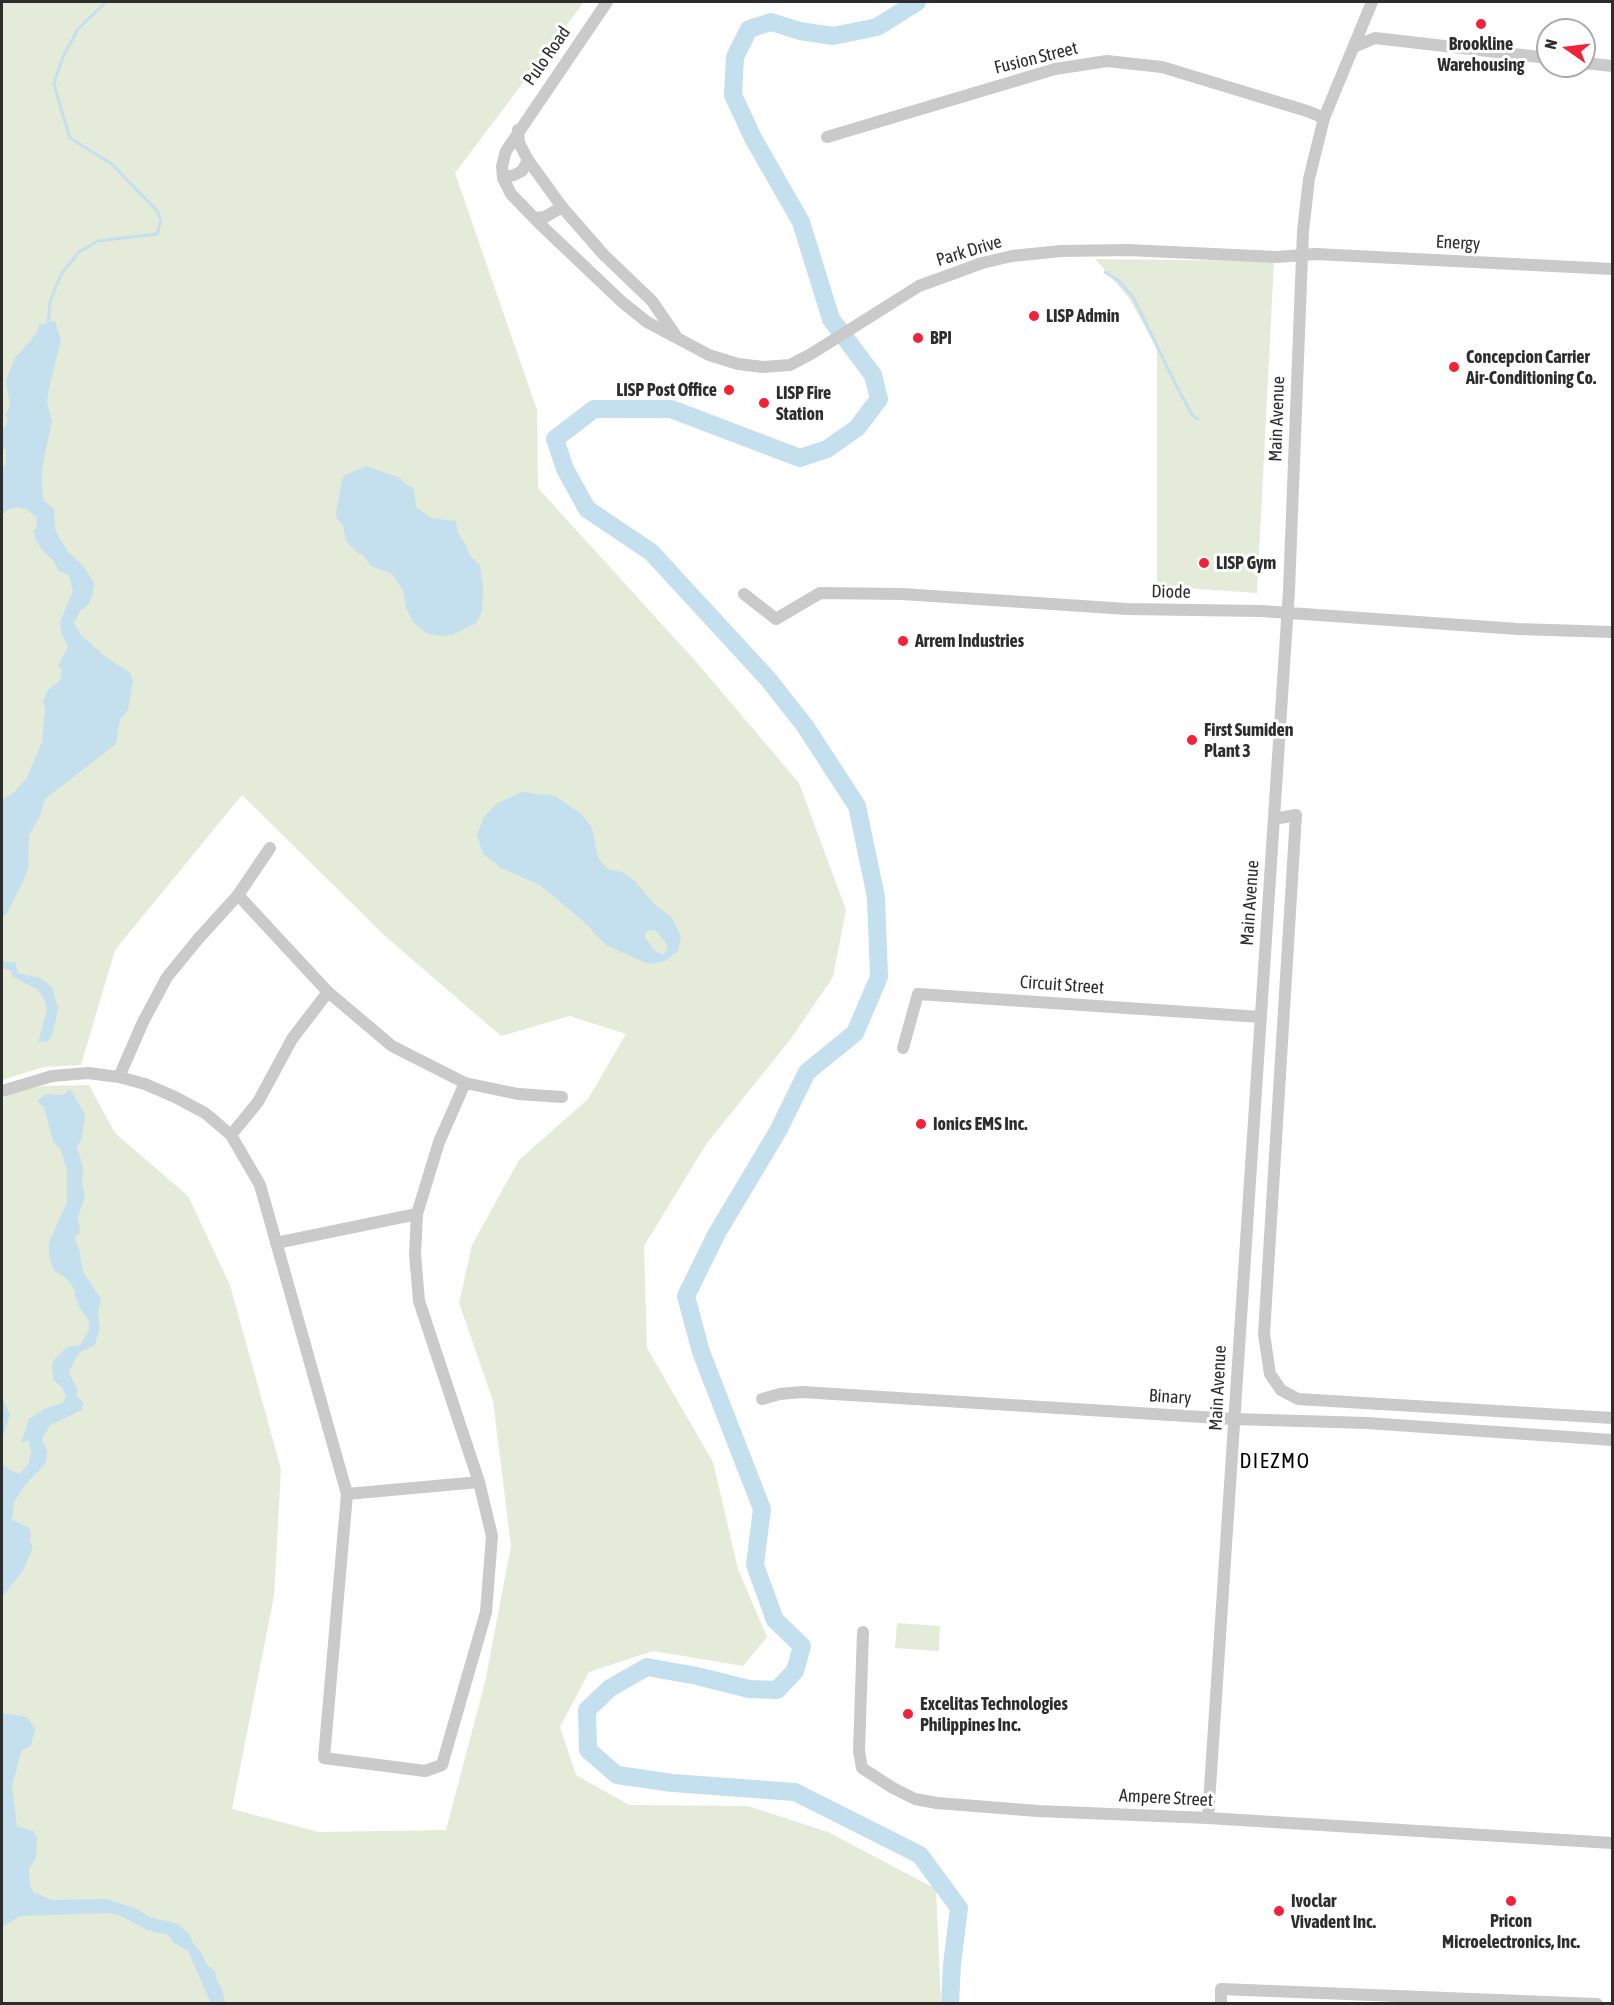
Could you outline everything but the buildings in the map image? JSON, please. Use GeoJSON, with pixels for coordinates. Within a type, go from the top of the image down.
{"type":"FeatureCollection","features":[{"type":"Feature","properties":{"kind":"street","name":"Pulo Road"},"geometry":{"type":"LineString","coordinates":[[518,130],[606,2]]}},
{"type":"Feature","properties":{"kind":"street","name":"Main Avenue"},"geometry":{"type":"LineString","coordinates":[[1208,1818],[1288,613],[1301,256],[1309,179],[1324,118],[1371,2]]}},
{"type":"Feature","properties":{"kind":"street"},"geometry":{"type":"LineString","coordinates":[[1354,47],[1375,38],[1536,57]]}},
{"type":"Feature","properties":{"kind":"street","name":"Fusion Street"},"geometry":{"type":"LineString","coordinates":[[827,137],[1055,69],[1107,61],[1162,67],[1324,118]]}},
{"type":"Feature","properties":{"kind":"street"},"geometry":{"type":"LineString","coordinates":[[1596,64],[1612,66]]}},
{"type":"Feature","properties":{"kind":"street","name":"Park Drive"},"geometry":{"type":"LineString","coordinates":[[518,130],[519,143],[528,160],[562,207],[603,254],[652,302],[676,337]]}},
{"type":"Feature","properties":{"kind":"street"},"geometry":{"type":"LineString","coordinates":[[518,130],[506,151],[502,166],[503,178],[522,171],[528,160]]}},
{"type":"Feature","properties":{"kind":"street","name":"Park Drive"},"geometry":{"type":"LineString","coordinates":[[503,178],[511,194],[542,226],[622,302],[647,322],[709,355],[738,364],[755,366],[790,365],[919,286],[982,263],[1012,256],[1061,251],[1128,250],[1277,257],[1301,256]]}},
{"type":"Feature","properties":{"kind":"street"},"geometry":{"type":"LineString","coordinates":[[536,218],[546,217],[562,207]]}},
{"type":"Feature","properties":{"kind":"street","name":"Energy"},"geometry":{"type":"LineString","coordinates":[[1301,256],[1316,254],[1612,269]]}},
{"type":"Feature","properties":{"kind":"street","name":"Diode"},"geometry":{"type":"LineString","coordinates":[[744,594],[776,619],[820,593],[902,594],[1127,609],[1261,611],[1518,629],[1612,632]]}},
{"type":"Feature","properties":{"kind":"street"},"geometry":{"type":"LineString","coordinates":[[1274,819],[1296,815],[1264,1334],[1270,1374],[1281,1390],[1298,1399],[1612,1418]]}},
{"type":"Feature","properties":{"kind":"street"},"geometry":{"type":"LineString","coordinates":[[119,1077],[143,1022],[167,977],[238,895],[270,848]]}},
{"type":"Feature","properties":{"kind":"street"},"geometry":{"type":"LineString","coordinates":[[238,895],[328,992],[392,1046],[465,1083],[518,1094],[562,1096]]}},
{"type":"Feature","properties":{"kind":"street"},"geometry":{"type":"LineString","coordinates":[[231,1135],[258,1102],[292,1039],[328,992]]}},
{"type":"Feature","properties":{"kind":"street","name":"Circuit Street"},"geometry":{"type":"LineString","coordinates":[[903,1048],[918,994],[1261,1017]]}},
{"type":"Feature","properties":{"kind":"street"},"geometry":{"type":"LineString","coordinates":[[2,1091],[52,1076],[88,1073],[119,1077],[145,1084],[185,1102],[206,1113],[231,1135],[260,1185],[347,1494],[324,1758],[425,1770],[442,1765],[486,1612],[492,1536],[479,1482],[419,1301],[415,1254],[417,1214],[439,1142],[465,1083]]}},
{"type":"Feature","properties":{"kind":"street"},"geometry":{"type":"LineString","coordinates":[[276,1243],[417,1214]]}},
{"type":"Feature","properties":{"kind":"street","name":"Binary"},"geometry":{"type":"LineString","coordinates":[[762,1399],[780,1394],[802,1392],[1234,1419],[1378,1423],[1612,1440]]}},
{"type":"Feature","properties":{"kind":"street"},"geometry":{"type":"LineString","coordinates":[[347,1494],[479,1482]]}},
{"type":"Feature","properties":{"kind":"street","name":"Ampere Street"},"geometry":{"type":"LineString","coordinates":[[863,1632],[859,1751],[862,1768],[915,1799],[937,1803],[1038,1811],[1208,1818],[1612,1843]]}},
{"type":"Feature","properties":{"kind":"street"},"geometry":{"type":"LineString","coordinates":[[1221,2004],[1221,1989],[1447,2001],[1597,2004]]}},
{"type":"Feature","properties":{"kind":"green space"},"geometry":{"type":"Polygon","coordinates":[[[2,2],[584,2],[455,173],[537,410],[538,488],[698,664],[799,783],[846,910],[833,977],[790,1040],[707,1143],[644,1246],[647,1348],[713,1462],[738,1569],[767,1637],[743,1666],[653,1651],[589,1672],[560,1727],[576,1775],[629,1805],[748,1806],[828,1832],[936,1889],[941,2003],[2,2003],[2,1099],[18,1090],[44,1086],[89,1085],[115,1133],[188,1196],[230,1285],[281,1469],[274,1596],[232,1809],[319,1832],[446,1830],[485,1682],[511,1546],[493,1401],[459,1303],[472,1245],[519,1160],[588,1099],[626,1034],[570,1016],[501,1036],[385,936],[242,795],[115,950],[81,1065],[43,1067],[2,1080],[2,2]]]}},
{"type":"Feature","properties":{"kind":"green space"},"geometry":{"type":"Polygon","coordinates":[[[1095,259],[1274,261],[1257,593],[1157,586],[1157,348],[1129,298],[1095,259]]]}},
{"type":"Feature","properties":{"kind":"green space"},"geometry":{"type":"Polygon","coordinates":[[[897,1623],[940,1626],[939,1651],[895,1648],[897,1623]]]}},
{"type":"Feature","properties":{"kind":"water"},"geometry":{"type":"Polygon","coordinates":[[[55,321],[61,340],[47,402],[52,421],[42,468],[42,493],[44,501],[54,509],[55,529],[60,539],[69,553],[83,565],[94,583],[89,604],[80,611],[74,623],[81,635],[106,657],[130,673],[133,682],[128,710],[120,719],[116,744],[45,799],[40,816],[29,835],[28,868],[23,882],[8,912],[2,918],[2,800],[13,793],[27,778],[42,742],[45,709],[43,701],[48,690],[60,681],[62,670],[58,666],[68,647],[61,632],[60,622],[73,591],[69,575],[59,571],[53,560],[37,542],[33,531],[37,527],[36,517],[26,509],[18,507],[9,509],[2,515],[2,471],[6,463],[6,450],[2,448],[2,431],[8,419],[5,415],[10,406],[6,381],[15,358],[36,334],[39,325],[55,321]]]}},
{"type":"Feature","properties":{"kind":"water"},"geometry":{"type":"Polygon","coordinates":[[[366,466],[400,478],[414,488],[416,507],[431,518],[456,521],[458,533],[470,556],[480,565],[483,587],[482,612],[476,623],[452,635],[441,636],[426,633],[412,621],[406,607],[403,590],[392,574],[371,566],[363,555],[346,541],[343,525],[337,519],[336,513],[342,480],[345,475],[366,466]]]}},
{"type":"Feature","properties":{"kind":"water"},"geometry":{"type":"Polygon","coordinates":[[[522,792],[555,796],[580,813],[592,827],[598,858],[607,869],[622,872],[636,882],[653,903],[672,918],[681,937],[678,951],[665,961],[648,964],[606,945],[582,920],[540,885],[501,868],[483,854],[477,835],[484,817],[496,804],[522,792]],[[655,930],[647,931],[644,937],[656,952],[664,954],[668,948],[655,930]]]}},
{"type":"Feature","properties":{"kind":"water"},"geometry":{"type":"Polygon","coordinates":[[[2,961],[15,962],[18,973],[40,978],[52,987],[58,1009],[53,1033],[48,1041],[38,1042],[47,1010],[45,1001],[38,990],[14,977],[10,970],[2,968],[2,961]]]}},
{"type":"Feature","properties":{"kind":"water"},"geometry":{"type":"Polygon","coordinates":[[[70,1089],[85,1114],[82,1138],[77,1147],[83,1168],[82,1183],[85,1196],[78,1217],[80,1233],[74,1237],[79,1249],[83,1272],[101,1299],[98,1314],[100,1328],[95,1345],[80,1352],[69,1373],[77,1388],[77,1396],[83,1402],[82,1410],[50,1425],[42,1439],[47,1451],[46,1463],[25,1485],[14,1502],[12,1520],[28,1527],[33,1547],[23,1571],[2,1597],[2,1465],[19,1474],[28,1465],[31,1453],[29,1440],[21,1443],[29,1419],[46,1408],[63,1403],[66,1396],[62,1387],[53,1380],[54,1360],[67,1347],[80,1345],[89,1331],[89,1321],[80,1308],[75,1290],[65,1277],[54,1271],[49,1257],[49,1242],[67,1202],[67,1169],[60,1149],[53,1141],[44,1107],[37,1101],[46,1094],[63,1095],[70,1089]]]}},
{"type":"Feature","properties":{"kind":"water"},"geometry":{"type":"Polygon","coordinates":[[[2,1397],[10,1415],[2,1438],[2,1397]]]}},
{"type":"Feature","properties":{"kind":"water"},"geometry":{"type":"Polygon","coordinates":[[[2,1713],[27,1717],[35,1729],[31,1746],[21,1751],[12,1787],[17,1826],[33,1831],[37,1838],[36,1858],[29,1869],[33,1892],[52,1900],[106,1899],[137,1909],[149,1917],[178,1924],[189,1934],[206,1964],[215,1972],[225,2003],[211,2003],[188,1951],[174,1943],[168,1935],[147,1930],[123,1917],[111,1913],[20,1916],[2,1927],[2,1713]]]}},
{"type":"Feature","properties":{"kind":"waterway"},"geometry":{"type":"LineString","coordinates":[[48,325],[50,302],[55,289],[62,273],[79,252],[98,241],[157,234],[161,221],[157,211],[112,164],[70,138],[54,83],[63,57],[78,29],[106,2]]}},
{"type":"Feature","properties":{"kind":"waterway"},"geometry":{"type":"LineString","coordinates":[[917,2],[877,27],[833,36],[800,31],[771,22],[749,29],[735,57],[733,95],[753,138],[801,222],[831,319],[873,375],[879,399],[857,428],[827,449],[800,458],[671,409],[594,409],[555,439],[565,469],[587,509],[651,552],[768,679],[805,726],[857,806],[876,897],[879,977],[855,1033],[807,1072],[778,1131],[717,1233],[686,1296],[701,1352],[762,1509],[755,1565],[775,1620],[802,1646],[795,1671],[777,1690],[749,1689],[647,1667],[610,1688],[587,1710],[588,1750],[617,1775],[673,1783],[795,1792],[920,1855],[959,1908],[950,2004]]}},
{"type":"Feature","properties":{"kind":"waterway"},"geometry":{"type":"LineString","coordinates":[[1105,272],[1119,281],[1133,297],[1178,389],[1193,416],[1198,419]]}},
{"type":"Feature","properties":{"kind":"place","name":"Brookline Warehousing"},"geometry":{"type":"Point","coordinates":[1481,24]}},
{"type":"Feature","properties":{"kind":"place","name":"LISP Admin"},"geometry":{"type":"Point","coordinates":[1034,316]}},
{"type":"Feature","properties":{"kind":"place","name":"BPI"},"geometry":{"type":"Point","coordinates":[918,338]}},
{"type":"Feature","properties":{"kind":"place","name":"Concepcion Carrier Air-Conditioning Co."},"geometry":{"type":"Point","coordinates":[1454,367]}},
{"type":"Feature","properties":{"kind":"place","name":"LISP Post Office"},"geometry":{"type":"Point","coordinates":[729,390]}},
{"type":"Feature","properties":{"kind":"place","name":"LISP Fire Station"},"geometry":{"type":"Point","coordinates":[764,403]}},
{"type":"Feature","properties":{"kind":"place","name":"LISP Gym"},"geometry":{"type":"Point","coordinates":[1204,563]}},
{"type":"Feature","properties":{"kind":"place","name":"Arrem Industries"},"geometry":{"type":"Point","coordinates":[903,641]}},
{"type":"Feature","properties":{"kind":"place","name":"First Sumiden Plant 3"},"geometry":{"type":"Point","coordinates":[1192,740]}},
{"type":"Feature","properties":{"kind":"place","name":"Ionics EMS Inc."},"geometry":{"type":"Point","coordinates":[921,1124]}},
{"type":"Feature","properties":{"kind":"place","name":"Excelitas Technologies Philippines Inc."},"geometry":{"type":"Point","coordinates":[908,1714]}},
{"type":"Feature","properties":{"kind":"place","name":"Pricon Microelectronics, Inc."},"geometry":{"type":"Point","coordinates":[1511,1901]}},
{"type":"Feature","properties":{"kind":"place","name":"Ivoclar Vivadent Inc."},"geometry":{"type":"Point","coordinates":[1279,1911]}},
{"type":"Feature","properties":{"kind":"district","name":"DIEZMO"},"geometry":{"type":"Point","coordinates":[1275,1461]}}]}
